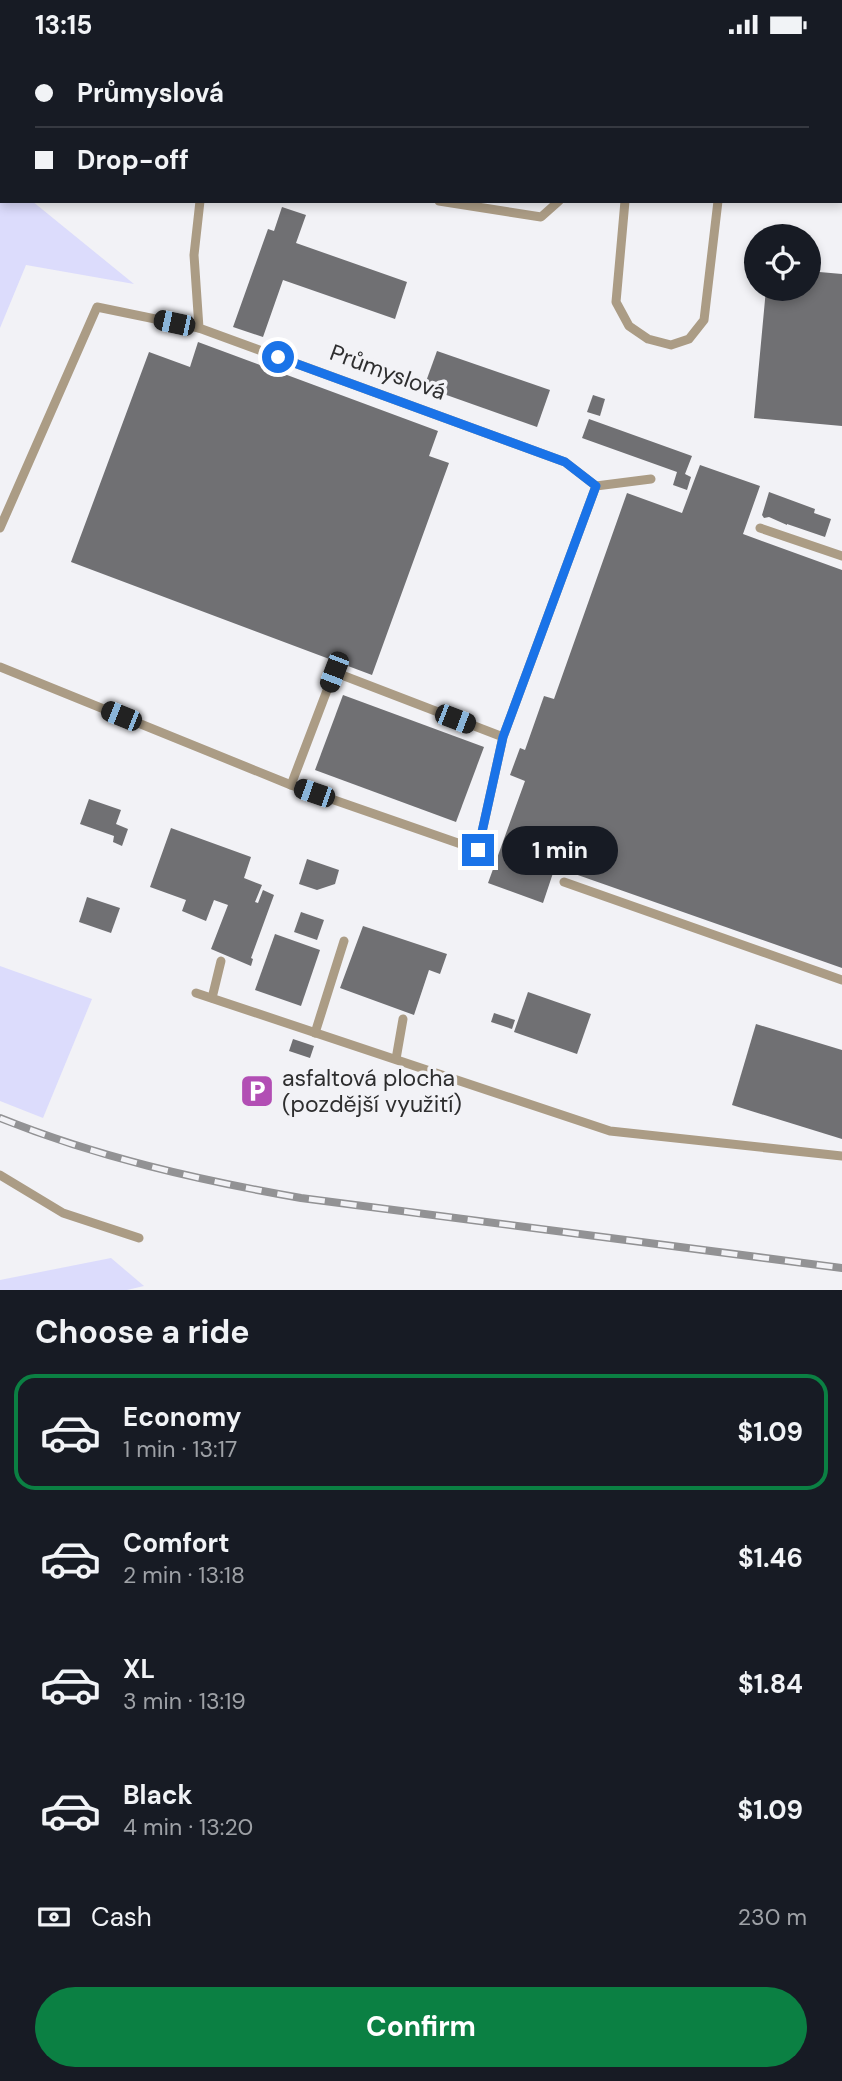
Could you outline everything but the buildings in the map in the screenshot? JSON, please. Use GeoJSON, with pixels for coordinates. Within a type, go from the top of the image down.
{"type":"FeatureCollection","features":[{"type":"Feature","properties":{"kind":"lane"},"geometry":{"type":"LineString","coordinates":[[199,328],[194,255],[200,203]]}},
{"type":"Feature","properties":{"kind":"lane"},"geometry":{"type":"LineString","coordinates":[[452,203],[541,217],[557,203]]}},
{"type":"Feature","properties":{"kind":"lane"},"geometry":{"type":"LineString","coordinates":[[625,203],[616,302],[629,326],[648,339],[671,345],[690,339],[704,320],[718,203]]}},
{"type":"Feature","properties":{"kind":"lane","name":"Průmyslová"},"geometry":{"type":"LineString","coordinates":[[0,528],[97,307],[199,328],[565,462],[596,486]]}},
{"type":"Feature","properties":{"kind":"lane"},"geometry":{"type":"LineString","coordinates":[[0,667],[291,785],[478,850],[503,737],[596,486],[651,479]]}},
{"type":"Feature","properties":{"kind":"lane"},"geometry":{"type":"LineString","coordinates":[[760,528],[842,556]]}},
{"type":"Feature","properties":{"kind":"lane"},"geometry":{"type":"LineString","coordinates":[[291,785],[334,672],[503,737]]}},
{"type":"Feature","properties":{"kind":"lane"},"geometry":{"type":"LineString","coordinates":[[565,882],[842,980]]}},
{"type":"Feature","properties":{"kind":"lane"},"geometry":{"type":"LineString","coordinates":[[315,1033],[344,940]]}},
{"type":"Feature","properties":{"kind":"lane"},"geometry":{"type":"LineString","coordinates":[[212,998],[221,961]]}},
{"type":"Feature","properties":{"kind":"lane"},"geometry":{"type":"LineString","coordinates":[[196,993],[610,1131],[842,1156]]}},
{"type":"Feature","properties":{"kind":"lane"},"geometry":{"type":"LineString","coordinates":[[396,1059],[403,1019]]}},
{"type":"Feature","properties":{"kind":"lane"},"geometry":{"type":"LineString","coordinates":[[0,1175],[62,1213],[139,1238]]}},
{"type":"Feature","properties":{"kind":"shaded area"},"geometry":{"type":"Polygon","coordinates":[[[0,203],[34,203],[134,284],[26,265],[0,328],[0,203]]]}},
{"type":"Feature","properties":{"kind":"shaded area"},"geometry":{"type":"Polygon","coordinates":[[[0,966],[92,999],[43,1118],[0,1101],[0,966]]]}},
{"type":"Feature","properties":{"kind":"shaded area"},"geometry":{"type":"Polygon","coordinates":[[[111,1258],[144,1286],[127,1290],[0,1290],[0,1280],[111,1258]]]}},
{"type":"Feature","properties":{"kind":"railway"},"geometry":{"type":"LineString","coordinates":[[0,1118],[73,1144],[148,1166],[301,1198],[842,1268]]}},
{"type":"Feature","properties":{"kind":"place","name":"asfaltová plocha (pozdější využití)"},"geometry":{"type":"Point","coordinates":[257,1091]}},
{"type":"Feature","properties":{"kind":"route"},"geometry":{"type":"LineString","coordinates":[[278,357],[565,462],[596,486],[503,737],[478,850]]}}]}
